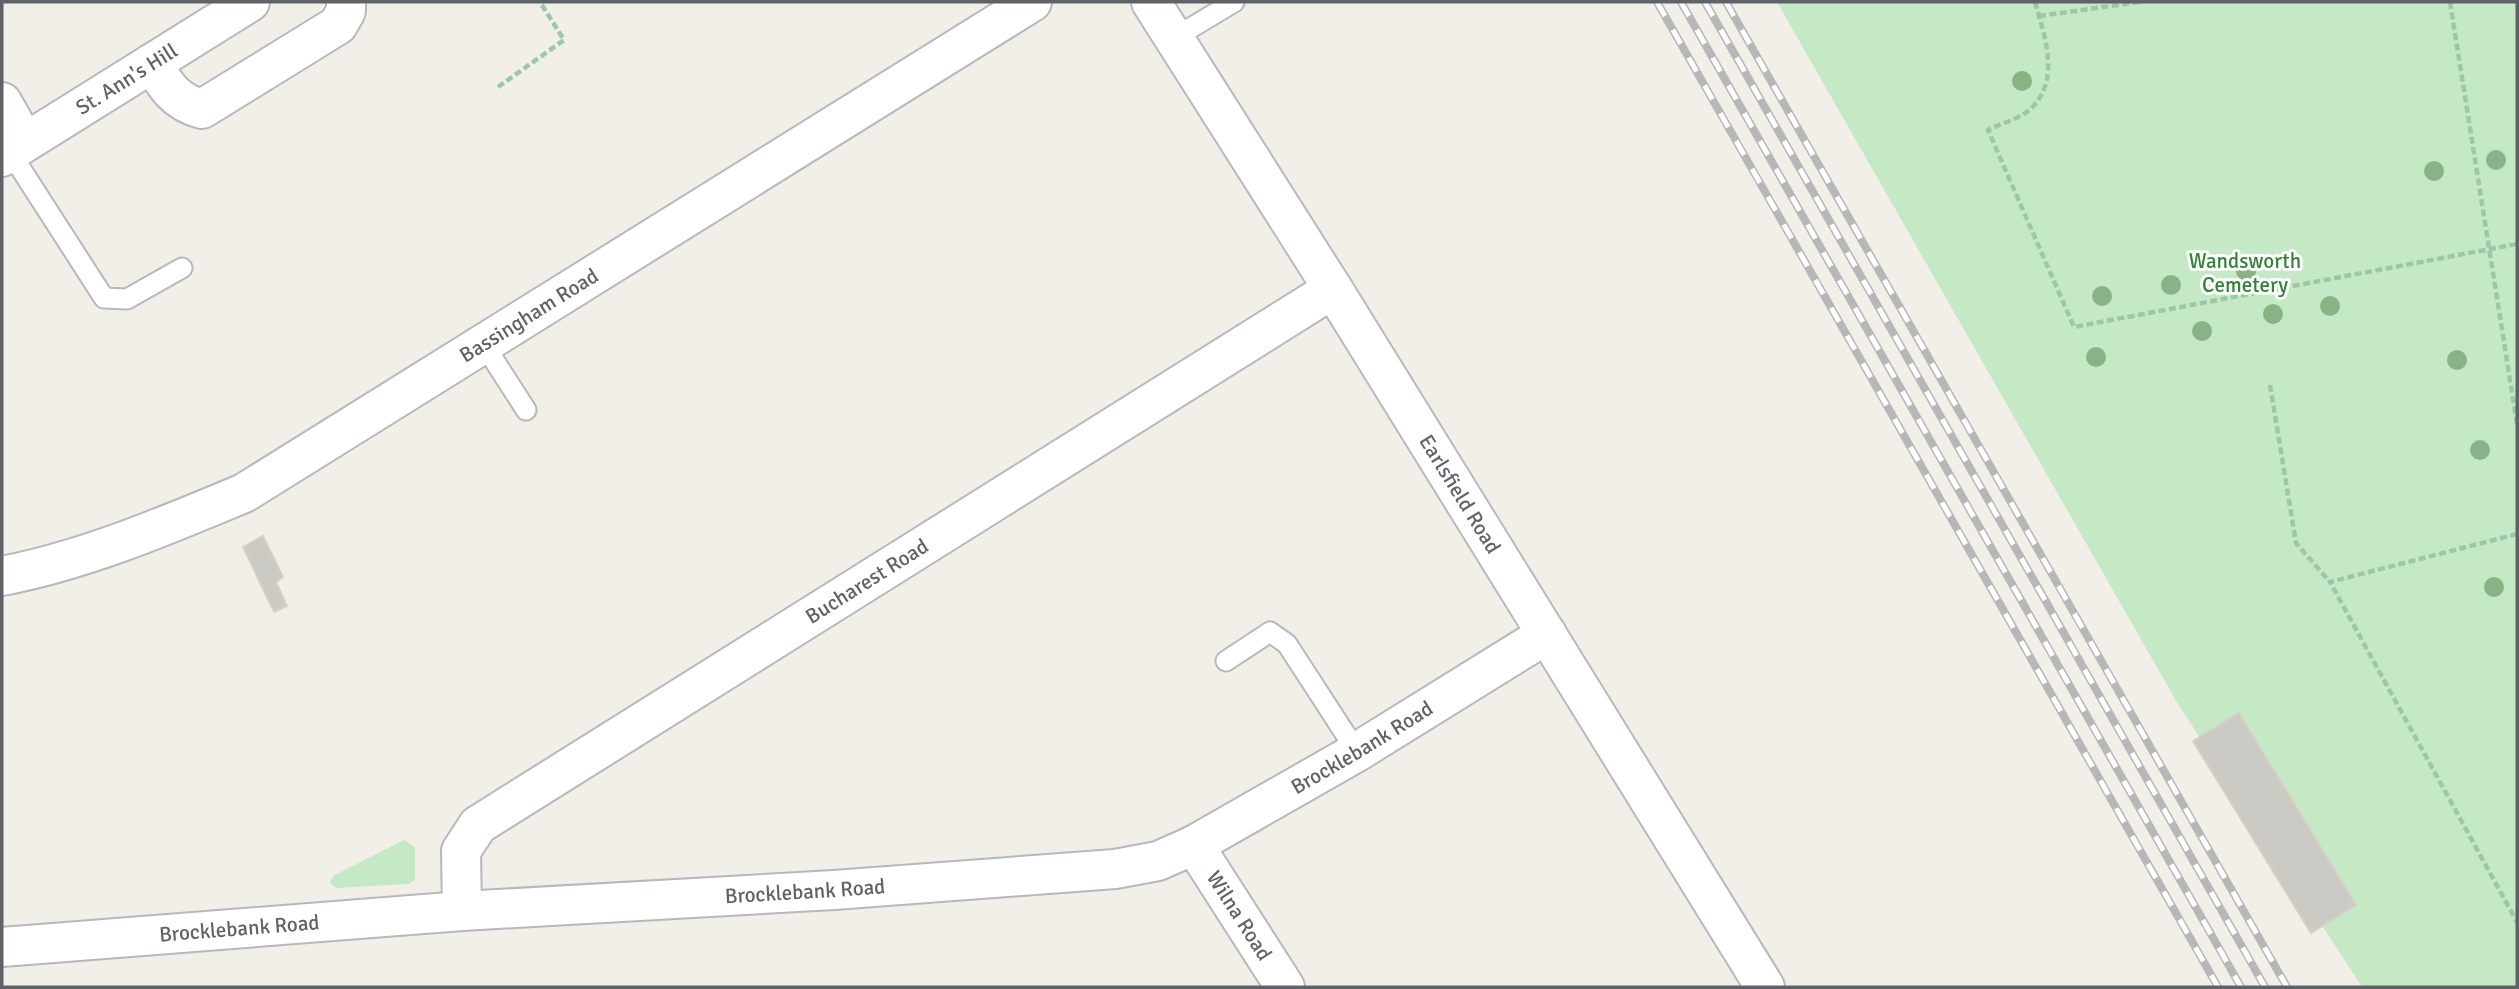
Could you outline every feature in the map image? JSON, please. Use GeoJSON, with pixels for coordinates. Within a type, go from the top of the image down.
{"type":"FeatureCollection","features":[{"type":"Feature","properties":{"kind":"street","name":"St. Ann's Hill"},"geometry":{"type":"LineString","coordinates":[[12,150],[250,2]]}},
{"type":"Feature","properties":{"kind":"street"},"geometry":{"type":"LineString","coordinates":[[152,63],[178,100],[202,109],[338,25],[346,11],[346,2]]}},
{"type":"Feature","properties":{"kind":"street","name":"Bassingham Road"},"geometry":{"type":"LineString","coordinates":[[2,576],[43,568],[166,525],[244,493],[1032,2]]}},
{"type":"Feature","properties":{"kind":"street","name":"Earlsfield Road"},"geometry":{"type":"LineString","coordinates":[[1151,2],[1333,289],[1765,987]]}},
{"type":"Feature","properties":{"kind":"street"},"geometry":{"type":"LineString","coordinates":[[2,102],[12,150]]}},
{"type":"Feature","properties":{"kind":"street","name":"Bucharest Road"},"geometry":{"type":"LineString","coordinates":[[462,911],[461,850],[478,825],[1333,289]]}},
{"type":"Feature","properties":{"kind":"street","name":"Brocklebank Road"},"geometry":{"type":"LineString","coordinates":[[2,947],[462,911],[834,890],[1115,869],[1158,861],[1194,845],[1357,752],[1546,634]]}},
{"type":"Feature","properties":{"kind":"street","name":"Wilna Road"},"geometry":{"type":"LineString","coordinates":[[1194,845],[1285,987]]}},
{"type":"Feature","properties":{"kind":"lane"},"geometry":{"type":"LineString","coordinates":[[1174,38],[1234,2]]}},
{"type":"Feature","properties":{"kind":"lane"},"geometry":{"type":"LineString","coordinates":[[12,150],[104,298],[127,299],[181,268]]}},
{"type":"Feature","properties":{"kind":"lane"},"geometry":{"type":"LineString","coordinates":[[483,343],[526,410]]}},
{"type":"Feature","properties":{"kind":"lane"},"geometry":{"type":"LineString","coordinates":[[1226,661],[1270,632],[1287,643],[1357,752]]}},
{"type":"Feature","properties":{"kind":"path"},"geometry":{"type":"LineString","coordinates":[[498,87],[564,40],[540,2]]}},
{"type":"Feature","properties":{"kind":"path"},"geometry":{"type":"LineString","coordinates":[[2035,2],[2049,52],[2047,85],[2028,111],[1988,130],[2074,327],[2517,244]]}},
{"type":"Feature","properties":{"kind":"path"},"geometry":{"type":"LineString","coordinates":[[2039,16],[2140,2]]}},
{"type":"Feature","properties":{"kind":"path"},"geometry":{"type":"LineString","coordinates":[[2450,2],[2517,424]]}},
{"type":"Feature","properties":{"kind":"path"},"geometry":{"type":"LineString","coordinates":[[2270,385],[2296,543],[2330,582],[2517,922]]}},
{"type":"Feature","properties":{"kind":"path"},"geometry":{"type":"LineString","coordinates":[[2330,582],[2517,534]]}},
{"type":"Feature","properties":{"kind":"green space","name":"Wandsworth Cemetery"},"geometry":{"type":"Polygon","coordinates":[[[1777,2],[2517,2],[2517,987],[2362,987],[2178,704],[1777,2]]]}},
{"type":"Feature","properties":{"kind":"green space"},"geometry":{"type":"Polygon","coordinates":[[[404,840],[415,847],[415,880],[408,884],[336,888],[330,883],[333,876],[404,840]]]}},
{"type":"Feature","properties":{"kind":"building"},"geometry":{"type":"Polygon","coordinates":[[[263,536],[283,577],[276,582],[287,606],[274,612],[243,547],[263,536]]]}},
{"type":"Feature","properties":{"kind":"building"},"geometry":{"type":"Polygon","coordinates":[[[2239,713],[2356,905],[2311,933],[2193,741],[2239,713]]]}},
{"type":"Feature","properties":{"kind":"railway"},"geometry":{"type":"LineString","coordinates":[[1657,2],[2218,987]]}},
{"type":"Feature","properties":{"kind":"railway"},"geometry":{"type":"LineString","coordinates":[[1681,2],[2241,987]]}},
{"type":"Feature","properties":{"kind":"railway"},"geometry":{"type":"LineString","coordinates":[[1705,2],[2265,987]]}},
{"type":"Feature","properties":{"kind":"railway"},"geometry":{"type":"LineString","coordinates":[[1726,2],[2287,987]]}}]}
